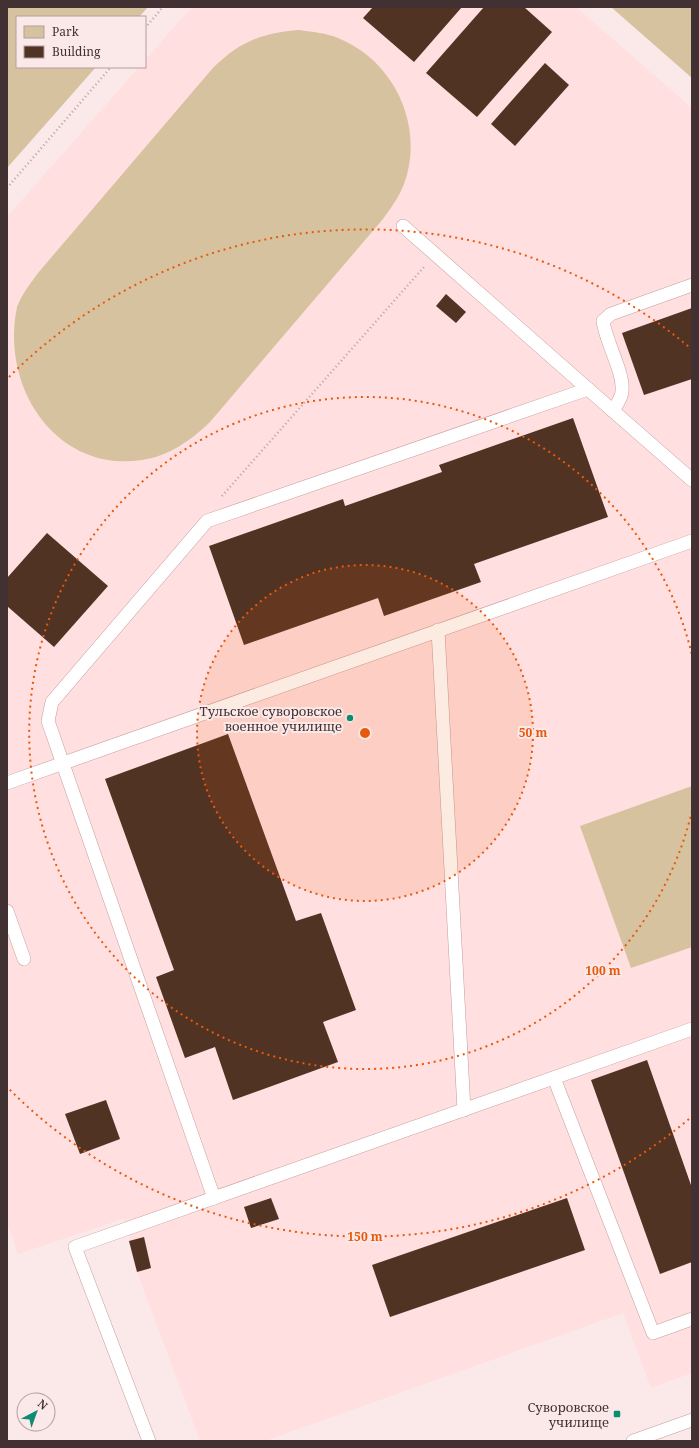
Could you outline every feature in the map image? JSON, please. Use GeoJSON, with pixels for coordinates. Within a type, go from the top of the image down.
{"type":"FeatureCollection","features":[{"type":"Feature","properties":{"kind":"lane"},"geometry":{"type":"LineString","coordinates":[[402,226],[692,480]]}},
{"type":"Feature","properties":{"kind":"lane"},"geometry":{"type":"LineString","coordinates":[[613,411],[622,392],[621,379],[604,332],[603,321],[612,314],[692,285]]}},
{"type":"Feature","properties":{"kind":"lane"},"geometry":{"type":"LineString","coordinates":[[214,1198],[48,721],[52,702],[207,522],[588,389]]}},
{"type":"Feature","properties":{"kind":"lane"},"geometry":{"type":"LineString","coordinates":[[7,783],[692,541]]}},
{"type":"Feature","properties":{"kind":"lane"},"geometry":{"type":"LineString","coordinates":[[438,630],[464,1110]]}},
{"type":"Feature","properties":{"kind":"lane"},"geometry":{"type":"LineString","coordinates":[[7,911],[24,959]]}},
{"type":"Feature","properties":{"kind":"lane"},"geometry":{"type":"LineString","coordinates":[[150,1441],[75,1246],[692,1029]]}},
{"type":"Feature","properties":{"kind":"lane"},"geometry":{"type":"LineString","coordinates":[[554,1078],[652,1333],[692,1319]]}},
{"type":"Feature","properties":{"kind":"lane"},"geometry":{"type":"LineString","coordinates":[[633,1441],[692,1420]]}},
{"type":"Feature","properties":{"kind":"path"},"geometry":{"type":"LineString","coordinates":[[146,27],[163,7]]}},
{"type":"Feature","properties":{"kind":"path"},"geometry":{"type":"LineString","coordinates":[[7,188],[110,68]]}},
{"type":"Feature","properties":{"kind":"path"},"geometry":{"type":"LineString","coordinates":[[207,522],[208,512],[435,254]]}},
{"type":"Feature","properties":{"kind":"shaded area","name":"Тульское суворовское военное училище"},"geometry":{"type":"Polygon","coordinates":[[[192,7],[576,7],[692,108],[692,1373],[651,1388],[623,1313],[265,1441],[200,1441],[137,1272],[129,1241],[128,1229],[123,1219],[18,1254],[7,1222],[7,217],[138,68],[146,68],[146,59],[192,7]]]}},
{"type":"Feature","properties":{"kind":"green space"},"geometry":{"type":"Polygon","coordinates":[[[7,7],[148,7],[140,16],[16,16],[16,68],[95,68],[7,168],[7,7]]]}},
{"type":"Feature","properties":{"kind":"green space"},"geometry":{"type":"Polygon","coordinates":[[[611,7],[692,7],[692,78],[611,7]]]}},
{"type":"Feature","properties":{"kind":"green space"},"geometry":{"type":"Polygon","coordinates":[[[299,30],[338,38],[358,49],[375,62],[389,79],[400,98],[407,119],[411,140],[410,162],[400,193],[383,219],[210,422],[195,435],[179,447],[161,455],[142,460],[112,460],[84,453],[61,439],[41,419],[27,394],[17,367],[14,337],[17,307],[21,298],[38,273],[212,69],[232,52],[251,40],[285,31],[299,30]]]}},
{"type":"Feature","properties":{"kind":"green space"},"geometry":{"type":"Polygon","coordinates":[[[692,786],[692,947],[631,968],[580,826],[692,786]]]}},
{"type":"Feature","properties":{"kind":"building"},"geometry":{"type":"Polygon","coordinates":[[[373,7],[462,7],[414,62],[363,18],[373,7]]]}},
{"type":"Feature","properties":{"kind":"building"},"geometry":{"type":"Polygon","coordinates":[[[484,7],[524,7],[552,32],[477,117],[426,73],[484,7]]]}},
{"type":"Feature","properties":{"kind":"building"},"geometry":{"type":"Polygon","coordinates":[[[545,63],[569,85],[515,146],[491,124],[545,63]]]}},
{"type":"Feature","properties":{"kind":"building"},"geometry":{"type":"Polygon","coordinates":[[[446,294],[466,312],[456,323],[436,306],[446,294]]]}},
{"type":"Feature","properties":{"kind":"building"},"geometry":{"type":"Polygon","coordinates":[[[692,308],[692,379],[644,395],[622,333],[692,308]]]}},
{"type":"Feature","properties":{"kind":"building"},"geometry":{"type":"Polygon","coordinates":[[[573,418],[608,517],[474,564],[481,582],[384,616],[378,598],[244,645],[209,546],[343,499],[345,506],[442,472],[439,465],[573,418]]]}},
{"type":"Feature","properties":{"kind":"building"},"geometry":{"type":"Polygon","coordinates":[[[47,533],[108,586],[54,647],[7,606],[7,578],[47,533]]]}},
{"type":"Feature","properties":{"kind":"building"},"geometry":{"type":"Polygon","coordinates":[[[228,734],[296,921],[321,913],[356,1010],[323,1022],[338,1062],[233,1100],[215,1047],[185,1058],[156,977],[174,970],[105,779],[228,734]]]}},
{"type":"Feature","properties":{"kind":"building"},"geometry":{"type":"Polygon","coordinates":[[[647,1060],[692,1188],[692,1262],[660,1274],[591,1080],[647,1060]]]}},
{"type":"Feature","properties":{"kind":"building"},"geometry":{"type":"Polygon","coordinates":[[[106,1100],[120,1139],[80,1154],[65,1114],[106,1100]]]}},
{"type":"Feature","properties":{"kind":"building"},"geometry":{"type":"Polygon","coordinates":[[[271,1198],[279,1219],[251,1228],[244,1207],[271,1198]]]}},
{"type":"Feature","properties":{"kind":"building"},"geometry":{"type":"Polygon","coordinates":[[[567,1198],[585,1250],[390,1317],[372,1265],[567,1198]]]}},
{"type":"Feature","properties":{"kind":"building"},"geometry":{"type":"Polygon","coordinates":[[[144,1237],[151,1268],[137,1272],[129,1241],[144,1237]]]}},
{"type":"Feature","properties":{"kind":"place","name":"Тульское суворовское военное училище"},"geometry":{"type":"Point","coordinates":[350,718]}},
{"type":"Feature","properties":{"kind":"place","name":"Суворовское училище"},"geometry":{"type":"Point","coordinates":[617,1414]}}]}
